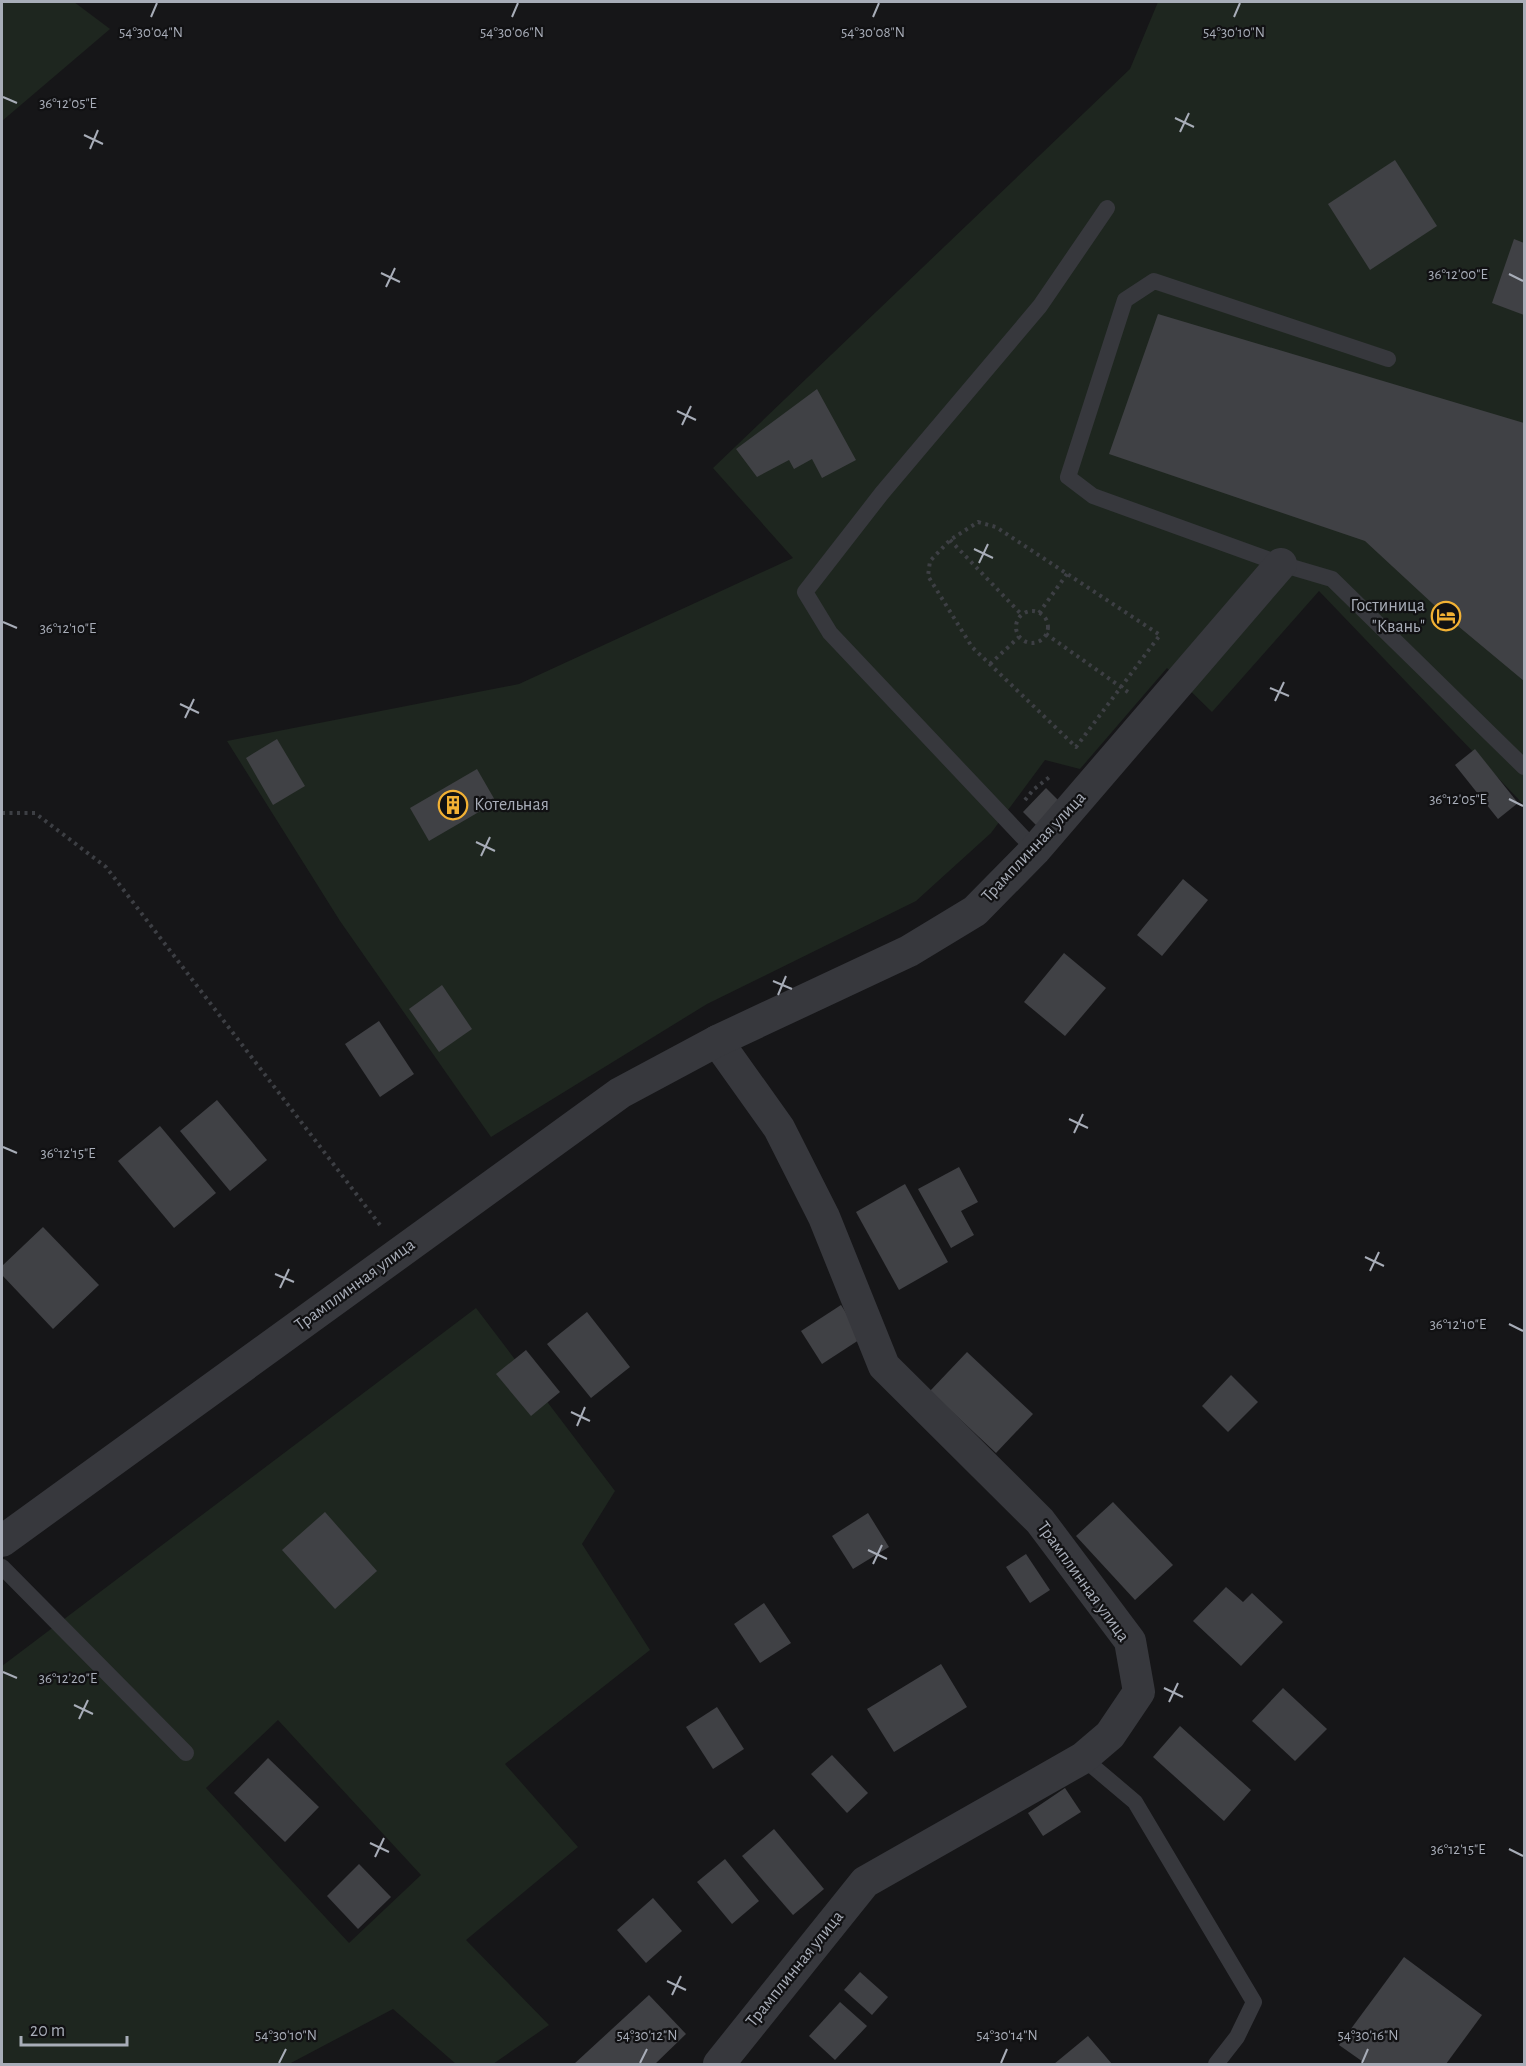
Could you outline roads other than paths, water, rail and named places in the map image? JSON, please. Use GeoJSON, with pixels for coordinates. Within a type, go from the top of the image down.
{"type":"FeatureCollection","features":[{"type":"Feature","properties":{"kind":"street","name":"Трамплинная улица"},"geometry":{"type":"LineString","coordinates":[[2,1541],[620,1093],[717,1041],[909,951],[975,911],[1035,850],[1281,564]]}},
{"type":"Feature","properties":{"kind":"street","name":"Трамплинная улица"},"geometry":{"type":"LineString","coordinates":[[717,1041],[779,1128],[824,1217],[884,1366],[1040,1521],[1130,1641],[1139,1692],[1110,1736],[1083,1758],[865,1882],[719,2064]]}},
{"type":"Feature","properties":{"kind":"lane"},"geometry":{"type":"LineString","coordinates":[[1035,850],[830,633],[805,592],[882,493],[1040,306],[1107,208]]}},
{"type":"Feature","properties":{"kind":"lane"},"geometry":{"type":"LineString","coordinates":[[1388,359],[1154,281],[1125,300],[1068,477],[1092,496],[1281,564],[1332,579],[1524,767]]}},
{"type":"Feature","properties":{"kind":"lane"},"geometry":{"type":"LineString","coordinates":[[2,1567],[186,1753]]}},
{"type":"Feature","properties":{"kind":"lane"},"geometry":{"type":"LineString","coordinates":[[1083,1758],[1135,1802],[1254,2002],[1237,2037],[1216,2064]]}},
{"type":"Feature","properties":{"kind":"place","name":"Гостиница \"Квань\""},"geometry":{"type":"Point","coordinates":[1446,616]}},
{"type":"Feature","properties":{"kind":"place","name":"Котельная"},"geometry":{"type":"Point","coordinates":[453,805]}}]}
